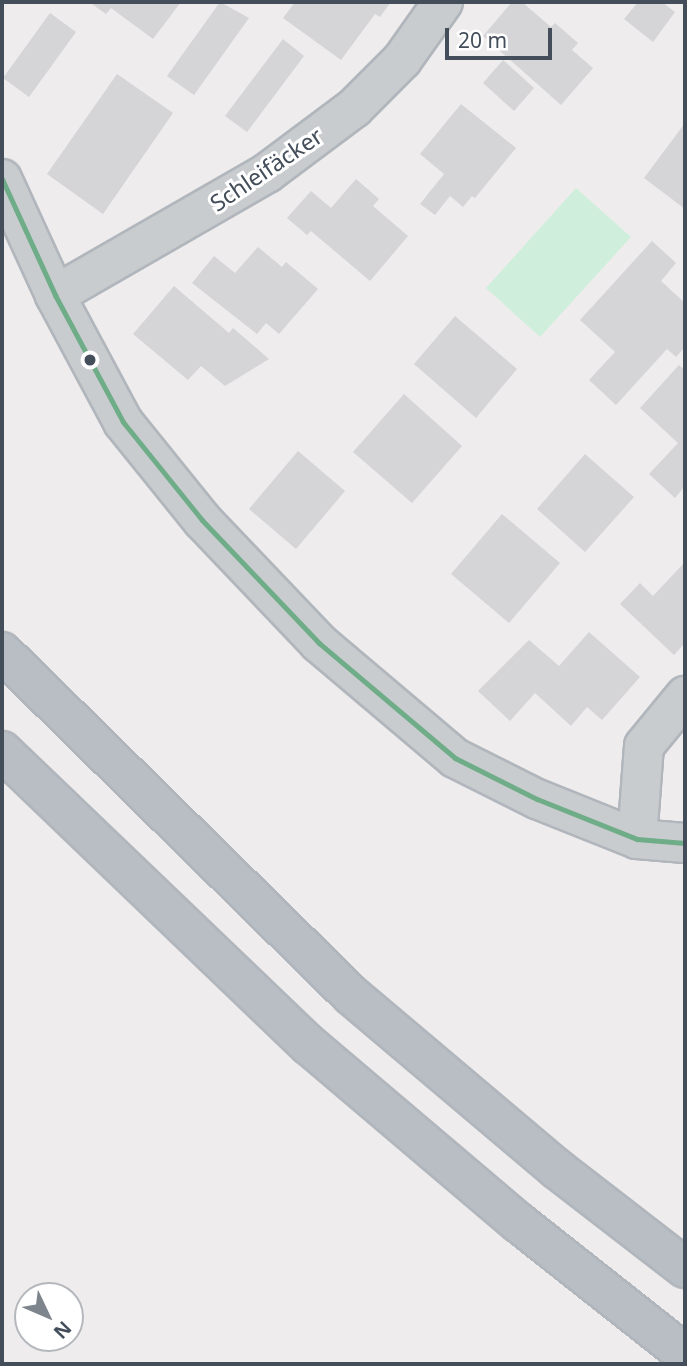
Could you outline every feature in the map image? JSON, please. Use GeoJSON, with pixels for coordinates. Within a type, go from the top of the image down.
{"type":"FeatureCollection","features":[{"type":"Feature","properties":{"kind":"highway"},"geometry":{"type":"LineString","coordinates":[[2,652],[351,995],[557,1169],[685,1268]]}},
{"type":"Feature","properties":{"kind":"highway"},"geometry":{"type":"LineString","coordinates":[[2,751],[309,1045],[540,1241],[685,1354]]}},
{"type":"Feature","properties":{"kind":"street","name":"Schleifäcker"},"geometry":{"type":"LineString","coordinates":[[55,295],[256,180],[332,124],[402,60],[443,2]]}},
{"type":"Feature","properties":{"kind":"street"},"geometry":{"type":"LineString","coordinates":[[2,179],[55,295],[139,443],[202,520],[319,643],[455,758],[537,799],[637,839],[685,843]]}},
{"type":"Feature","properties":{"kind":"street"},"geometry":{"type":"LineString","coordinates":[[637,839],[644,746],[685,696]]}},
{"type":"Feature","properties":{"kind":"green space"},"geometry":{"type":"Polygon","coordinates":[[[576,188],[631,237],[540,337],[486,288],[576,188]]]}},
{"type":"Feature","properties":{"kind":"building"},"geometry":{"type":"Polygon","coordinates":[[[89,2],[181,2],[153,39],[111,8],[106,14],[89,2]]]}},
{"type":"Feature","properties":{"kind":"building"},"geometry":{"type":"Polygon","coordinates":[[[220,2],[249,18],[194,95],[167,76],[220,2]]]}},
{"type":"Feature","properties":{"kind":"building"},"geometry":{"type":"Polygon","coordinates":[[[295,2],[391,2],[380,17],[375,14],[341,60],[283,18],[295,2]]]}},
{"type":"Feature","properties":{"kind":"building"},"geometry":{"type":"Polygon","coordinates":[[[512,2],[522,2],[551,27],[555,23],[578,43],[572,50],[593,68],[561,105],[483,36],[512,2]]]}},
{"type":"Feature","properties":{"kind":"building"},"geometry":{"type":"Polygon","coordinates":[[[638,2],[662,2],[675,12],[653,42],[624,19],[638,2]]]}},
{"type":"Feature","properties":{"kind":"building"},"geometry":{"type":"Polygon","coordinates":[[[50,13],[76,32],[29,97],[3,78],[50,13]]]}},
{"type":"Feature","properties":{"kind":"building"},"geometry":{"type":"Polygon","coordinates":[[[283,39],[304,56],[247,132],[225,116],[283,39]]]}},
{"type":"Feature","properties":{"kind":"building"},"geometry":{"type":"Polygon","coordinates":[[[503,60],[534,88],[514,111],[483,83],[503,60]]]}},
{"type":"Feature","properties":{"kind":"building"},"geometry":{"type":"Polygon","coordinates":[[[117,74],[173,113],[103,214],[47,174],[117,74]]]}},
{"type":"Feature","properties":{"kind":"building"},"geometry":{"type":"Polygon","coordinates":[[[461,104],[516,148],[475,198],[472,196],[463,207],[450,196],[435,215],[420,204],[444,174],[420,154],[461,104]]]}},
{"type":"Feature","properties":{"kind":"building"},"geometry":{"type":"Polygon","coordinates":[[[685,123],[685,209],[644,178],[685,123]]]}},
{"type":"Feature","properties":{"kind":"building"},"geometry":{"type":"Polygon","coordinates":[[[356,179],[379,199],[373,206],[408,236],[370,281],[311,231],[307,235],[287,218],[311,191],[331,208],[356,179]]]}},
{"type":"Feature","properties":{"kind":"building"},"geometry":{"type":"Polygon","coordinates":[[[652,241],[676,263],[661,281],[685,303],[685,347],[676,357],[667,349],[616,405],[589,380],[615,352],[580,320],[652,241]]]}},
{"type":"Feature","properties":{"kind":"building"},"geometry":{"type":"Polygon","coordinates":[[[258,247],[282,267],[286,262],[318,289],[279,334],[266,323],[257,334],[192,283],[214,256],[235,273],[258,247]]]}},
{"type":"Feature","properties":{"kind":"building"},"geometry":{"type":"Polygon","coordinates":[[[174,286],[229,333],[233,328],[269,359],[225,386],[201,366],[188,380],[133,334],[174,286]]]}},
{"type":"Feature","properties":{"kind":"building"},"geometry":{"type":"Polygon","coordinates":[[[455,316],[517,369],[476,418],[414,364],[455,316]]]}},
{"type":"Feature","properties":{"kind":"building"},"geometry":{"type":"Polygon","coordinates":[[[679,365],[685,370],[685,486],[675,498],[649,474],[678,443],[640,408],[679,365]]]}},
{"type":"Feature","properties":{"kind":"building"},"geometry":{"type":"Polygon","coordinates":[[[404,394],[462,446],[412,503],[353,452],[404,394]]]}},
{"type":"Feature","properties":{"kind":"building"},"geometry":{"type":"Polygon","coordinates":[[[298,451],[345,491],[296,549],[249,509],[298,451]]]}},
{"type":"Feature","properties":{"kind":"building"},"geometry":{"type":"Polygon","coordinates":[[[585,454],[634,497],[585,552],[537,509],[585,454]]]}},
{"type":"Feature","properties":{"kind":"building"},"geometry":{"type":"Polygon","coordinates":[[[502,514],[560,563],[509,623],[451,574],[502,514]]]}},
{"type":"Feature","properties":{"kind":"building"},"geometry":{"type":"Polygon","coordinates":[[[685,562],[685,643],[674,655],[620,604],[640,583],[653,596],[685,562]]]}},
{"type":"Feature","properties":{"kind":"building"},"geometry":{"type":"Polygon","coordinates":[[[589,632],[640,677],[602,720],[587,707],[571,726],[535,693],[510,721],[478,691],[529,640],[559,666],[589,632]]]}},
{"type":"Feature","properties":{"kind":"transit line"},"geometry":{"type":"LineString","coordinates":[[2,179],[55,295],[123,422],[202,520],[319,643],[455,758],[537,799],[637,839],[685,843]]}}]}
